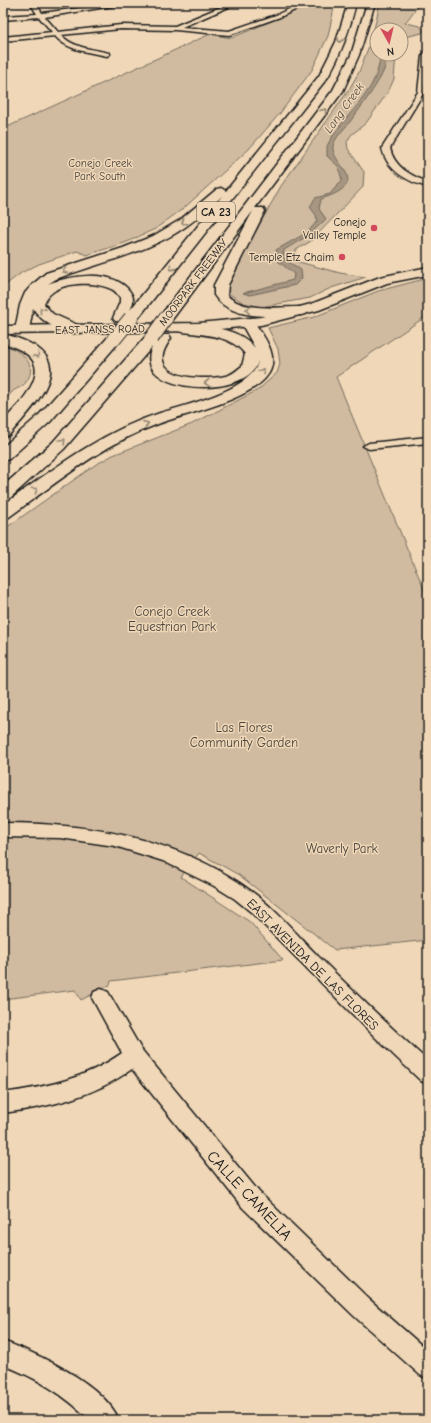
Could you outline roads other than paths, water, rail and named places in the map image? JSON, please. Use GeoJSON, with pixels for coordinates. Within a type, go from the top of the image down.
{"type":"FeatureCollection","features":[{"type":"Feature","properties":{"kind":"highway","name":"MOORPARK FREEWAY"},"geometry":{"type":"LineString","coordinates":[[3,456],[44,419],[108,339],[302,107],[323,77],[332,61],[352,3]]}},
{"type":"Feature","properties":{"kind":"highway","name":"CA 23"},"geometry":{"type":"LineString","coordinates":[[300,142],[338,91],[348,72],[365,27],[371,3]]}},
{"type":"Feature","properties":{"kind":"highway"},"geometry":{"type":"LineString","coordinates":[[22,330],[26,302],[38,286],[51,276],[136,248],[181,225],[246,168],[302,107]]}},
{"type":"Feature","properties":{"kind":"highway","name":"MOORPARK FREEWAY"},"geometry":{"type":"LineString","coordinates":[[3,495],[58,446],[110,388],[175,321],[238,223],[300,142]]}},
{"type":"Feature","properties":{"kind":"highway"},"geometry":{"type":"LineString","coordinates":[[300,142],[262,207],[219,289],[222,298],[226,302],[246,310],[259,312],[301,312]]}},
{"type":"Feature","properties":{"kind":"highway"},"geometry":{"type":"LineString","coordinates":[[75,329],[45,315],[37,304],[39,296],[50,287],[68,282],[91,280],[110,283],[121,289],[128,296],[126,318]]}},
{"type":"Feature","properties":{"kind":"highway"},"geometry":{"type":"LineString","coordinates":[[157,338],[156,362],[158,368],[174,378],[195,383],[219,382],[232,378],[249,368],[252,354],[246,345],[239,340],[175,321]]}},
{"type":"Feature","properties":{"kind":"highway"},"geometry":{"type":"LineString","coordinates":[[3,513],[81,458],[118,436],[154,421],[239,390],[256,380],[262,373],[266,360],[264,352],[248,323]]}},
{"type":"Feature","properties":{"kind":"highway"},"geometry":{"type":"LineString","coordinates":[[3,338],[24,345],[36,353],[44,368],[44,375],[38,389],[3,432]]}},
{"type":"Feature","properties":{"kind":"main road","name":"EAST JANSS ROAD"},"geometry":{"type":"LineString","coordinates":[[3,330],[75,329],[175,321],[248,323],[301,312],[373,284],[428,271]]}},
{"type":"Feature","properties":{"kind":"street"},"geometry":{"type":"LineString","coordinates":[[33,3],[34,8],[62,40],[69,45],[107,54]]}},
{"type":"Feature","properties":{"kind":"street"},"geometry":{"type":"LineString","coordinates":[[3,18],[41,16],[128,3]]}},
{"type":"Feature","properties":{"kind":"street"},"geometry":{"type":"LineString","coordinates":[[175,28],[235,3]]}},
{"type":"Feature","properties":{"kind":"street"},"geometry":{"type":"LineString","coordinates":[[3,39],[121,27],[175,28],[220,34],[238,31],[308,3]]}},
{"type":"Feature","properties":{"kind":"street"},"geometry":{"type":"LineString","coordinates":[[428,51],[425,56],[426,67],[424,92],[386,146],[386,151],[390,160],[398,169],[412,178],[428,185]]}},
{"type":"Feature","properties":{"kind":"street"},"geometry":{"type":"LineString","coordinates":[[369,446],[428,440]]}},
{"type":"Feature","properties":{"kind":"street","name":"EAST AVENIDA DE LAS FLORES"},"geometry":{"type":"LineString","coordinates":[[3,830],[46,830],[89,833],[148,848],[205,872],[247,898],[268,917],[372,1022],[428,1074]]}},
{"type":"Feature","properties":{"kind":"street","name":"CALLE CAMELIA"},"geometry":{"type":"LineString","coordinates":[[101,998],[134,1056],[199,1138],[251,1200],[362,1308],[428,1367]]}},
{"type":"Feature","properties":{"kind":"street"},"geometry":{"type":"LineString","coordinates":[[3,1103],[45,1097],[80,1087],[104,1076],[134,1056]]}},
{"type":"Feature","properties":{"kind":"street"},"geometry":{"type":"LineString","coordinates":[[3,1353],[13,1356],[59,1380],[79,1393],[107,1420]]}},
{"type":"Feature","properties":{"kind":"waterway"},"geometry":{"type":"LineString","coordinates":[[320,7],[323,3]]}},
{"type":"Feature","properties":{"kind":"place","name":"Conejo Valley Temple"},"geometry":{"type":"Point","coordinates":[374,228]}},
{"type":"Feature","properties":{"kind":"place","name":"Temple Etz Chaim"},"geometry":{"type":"Point","coordinates":[342,257]}},
{"type":"Feature","properties":{"kind":"water label","name":"Lang Creek"},"geometry":{"type":"Point","coordinates":[344,108]}},
{"type":"Feature","properties":{"kind":"park label","name":"Conejo Creek Park South"},"geometry":{"type":"Point","coordinates":[100,169]}},
{"type":"Feature","properties":{"kind":"park label","name":"Conejo Creek Equestrian Park"},"geometry":{"type":"Point","coordinates":[172,618]}},
{"type":"Feature","properties":{"kind":"park label","name":"Las Flores Community Garden"},"geometry":{"type":"Point","coordinates":[244,734]}},
{"type":"Feature","properties":{"kind":"park label","name":"Waverly Park"},"geometry":{"type":"Point","coordinates":[342,848]}}]}
